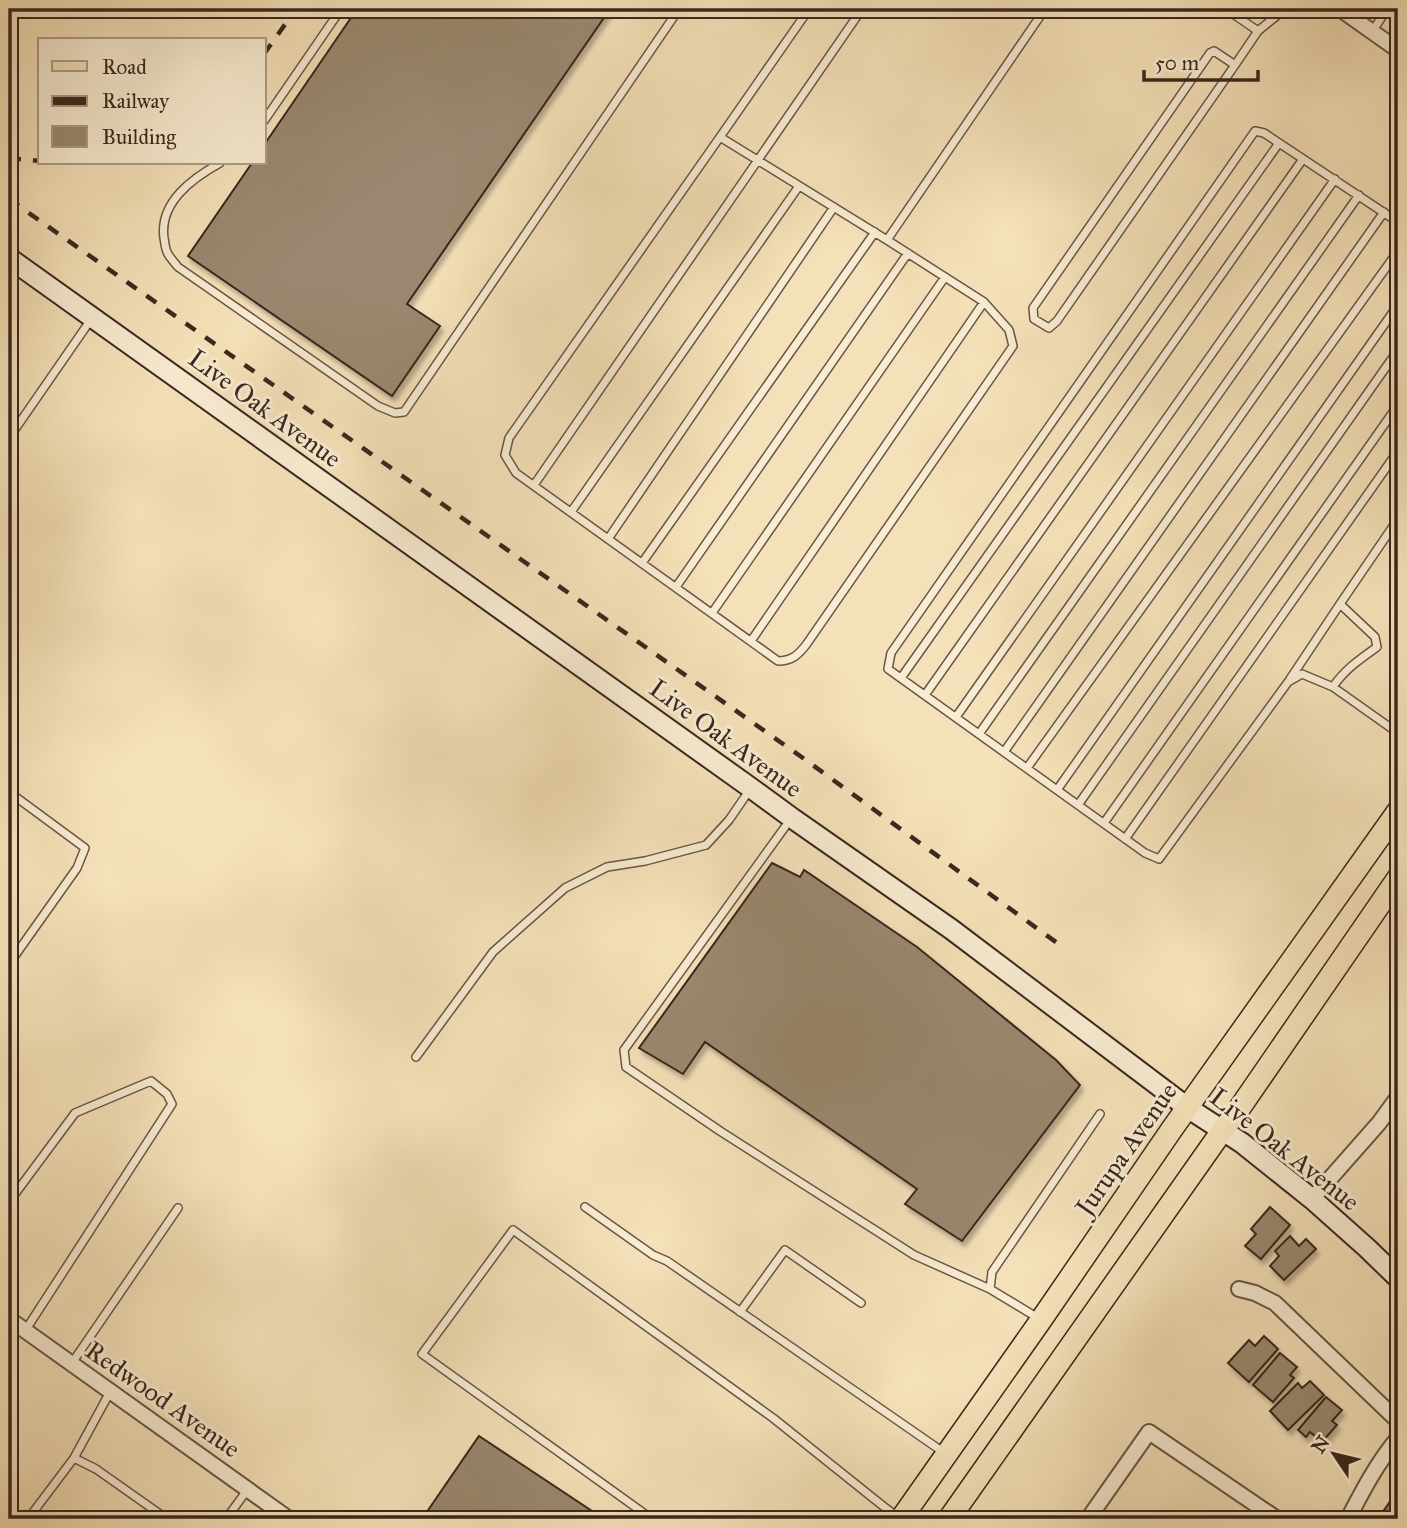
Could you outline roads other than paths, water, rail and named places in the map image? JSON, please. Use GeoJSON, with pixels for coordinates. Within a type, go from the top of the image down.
{"type":"FeatureCollection","features":[{"type":"Feature","properties":{"kind":"main road","name":"Jurupa Avenue"},"geometry":{"type":"LineString","coordinates":[[901,1519],[1172,1129],[1398,811]]}},
{"type":"Feature","properties":{"kind":"main road"},"geometry":{"type":"LineString","coordinates":[[949,1519],[1239,1109],[1398,878]]}},
{"type":"Feature","properties":{"kind":"street"},"geometry":{"type":"LineString","coordinates":[[1340,9],[1398,50]]}},
{"type":"Feature","properties":{"kind":"street","name":"Live Oak Avenue"},"geometry":{"type":"LineString","coordinates":[[9,258],[951,929],[1188,1108],[1242,1143],[1312,1199],[1398,1278]]}},
{"type":"Feature","properties":{"kind":"street"},"geometry":{"type":"LineString","coordinates":[[1312,1199],[1380,1123],[1398,1097]]}},
{"type":"Feature","properties":{"kind":"street"},"geometry":{"type":"LineString","coordinates":[[1239,1289],[1275,1303],[1398,1420]]}},
{"type":"Feature","properties":{"kind":"street","name":"Redwood Avenue"},"geometry":{"type":"LineString","coordinates":[[9,1319],[289,1519]]}},
{"type":"Feature","properties":{"kind":"street"},"geometry":{"type":"LineString","coordinates":[[1088,1519],[1149,1432],[1277,1519]]}},
{"type":"Feature","properties":{"kind":"street"},"geometry":{"type":"LineString","coordinates":[[1348,1519],[1367,1482],[1398,1438]]}},
{"type":"Feature","properties":{"kind":"lane"},"geometry":{"type":"LineString","coordinates":[[266,118],[341,9]]}},
{"type":"Feature","properties":{"kind":"lane"},"geometry":{"type":"LineString","coordinates":[[218,164],[183,189],[167,209],[163,231],[166,252],[178,267],[377,406],[395,413],[404,412],[679,9]]}},
{"type":"Feature","properties":{"kind":"lane"},"geometry":{"type":"LineString","coordinates":[[720,137],[984,302],[1009,330],[1013,346],[797,656],[787,661],[778,661],[516,472],[505,454],[509,438],[720,137],[810,9]]}},
{"type":"Feature","properties":{"kind":"lane"},"geometry":{"type":"LineString","coordinates":[[534,485],[862,9]]}},
{"type":"Feature","properties":{"kind":"lane"},"geometry":{"type":"LineString","coordinates":[[887,240],[1045,9]]}},
{"type":"Feature","properties":{"kind":"lane"},"geometry":{"type":"LineString","coordinates":[[1226,9],[1258,31]]}},
{"type":"Feature","properties":{"kind":"lane"},"geometry":{"type":"LineString","coordinates":[[1235,65],[1214,51],[1210,53],[1034,308],[1034,319],[1040,324],[1049,328],[1057,321],[1235,65],[1258,31],[1285,9]]}},
{"type":"Feature","properties":{"kind":"lane"},"geometry":{"type":"LineString","coordinates":[[1372,32],[1387,9]]}},
{"type":"Feature","properties":{"kind":"lane"},"geometry":{"type":"LineString","coordinates":[[1398,222],[1264,133],[1255,131],[891,653],[888,669],[1125,839],[1159,859],[1288,682],[1398,519]]}},
{"type":"Feature","properties":{"kind":"lane"},"geometry":{"type":"LineString","coordinates":[[901,678],[1279,143]]}},
{"type":"Feature","properties":{"kind":"lane"},"geometry":{"type":"LineString","coordinates":[[925,695],[1303,159]]}},
{"type":"Feature","properties":{"kind":"lane"},"geometry":{"type":"LineString","coordinates":[[956,718],[1335,179]]}},
{"type":"Feature","properties":{"kind":"lane"},"geometry":{"type":"LineString","coordinates":[[571,512],[799,186]]}},
{"type":"Feature","properties":{"kind":"lane"},"geometry":{"type":"LineString","coordinates":[[979,734],[1359,195]]}},
{"type":"Feature","properties":{"kind":"lane"},"geometry":{"type":"LineString","coordinates":[[608,539],[834,207]]}},
{"type":"Feature","properties":{"kind":"lane"},"geometry":{"type":"LineString","coordinates":[[1004,752],[1384,212]]}},
{"type":"Feature","properties":{"kind":"lane"},"geometry":{"type":"LineString","coordinates":[[642,563],[875,232]]}},
{"type":"Feature","properties":{"kind":"lane"},"geometry":{"type":"LineString","coordinates":[[1027,768],[1398,251]]}},
{"type":"Feature","properties":{"kind":"lane"},"geometry":{"type":"LineString","coordinates":[[676,587],[908,253]]}},
{"type":"Feature","properties":{"kind":"lane"},"geometry":{"type":"LineString","coordinates":[[712,613],[945,277]]}},
{"type":"Feature","properties":{"kind":"lane"},"geometry":{"type":"LineString","coordinates":[[751,641],[984,302]]}},
{"type":"Feature","properties":{"kind":"lane"},"geometry":{"type":"LineString","coordinates":[[1057,790],[1398,305]]}},
{"type":"Feature","properties":{"kind":"lane"},"geometry":{"type":"LineString","coordinates":[[9,439],[93,318]]}},
{"type":"Feature","properties":{"kind":"lane"},"geometry":{"type":"LineString","coordinates":[[1078,805],[1398,350]]}},
{"type":"Feature","properties":{"kind":"lane"},"geometry":{"type":"LineString","coordinates":[[1104,823],[1398,405]]}},
{"type":"Feature","properties":{"kind":"lane"},"geometry":{"type":"LineString","coordinates":[[1125,839],[1398,451]]}},
{"type":"Feature","properties":{"kind":"lane"},"geometry":{"type":"LineString","coordinates":[[1333,687],[1340,676],[1377,647],[1375,637],[1340,604]]}},
{"type":"Feature","properties":{"kind":"lane"},"geometry":{"type":"LineString","coordinates":[[1288,682],[1302,674],[1333,687],[1398,733]]}},
{"type":"Feature","properties":{"kind":"lane"},"geometry":{"type":"LineString","coordinates":[[416,1057],[493,952],[565,888],[607,867],[645,861],[706,845],[729,820],[751,788]]}},
{"type":"Feature","properties":{"kind":"lane"},"geometry":{"type":"LineString","coordinates":[[9,792],[85,848],[77,868],[9,964]]}},
{"type":"Feature","properties":{"kind":"lane"},"geometry":{"type":"LineString","coordinates":[[792,818],[624,1050],[626,1067],[720,1131],[914,1255],[990,1289],[1041,1320]]}},
{"type":"Feature","properties":{"kind":"lane"},"geometry":{"type":"LineString","coordinates":[[9,1202],[75,1112],[151,1081],[167,1094],[172,1104],[25,1331]]}},
{"type":"Feature","properties":{"kind":"lane"},"geometry":{"type":"LineString","coordinates":[[990,1289],[992,1272],[1100,1114]]}},
{"type":"Feature","properties":{"kind":"lane"},"geometry":{"type":"LineString","coordinates":[[585,1207],[946,1455]]}},
{"type":"Feature","properties":{"kind":"lane"},"geometry":{"type":"LineString","coordinates":[[71,1364],[178,1208]]}},
{"type":"Feature","properties":{"kind":"lane"},"geometry":{"type":"LineString","coordinates":[[652,1519],[422,1354],[513,1230],[773,1418],[901,1519]]}},
{"type":"Feature","properties":{"kind":"lane"},"geometry":{"type":"LineString","coordinates":[[740,1312],[785,1250],[861,1303]]}},
{"type":"Feature","properties":{"kind":"lane"},"geometry":{"type":"LineString","coordinates":[[28,1519],[74,1458],[110,1392]]}},
{"type":"Feature","properties":{"kind":"lane"},"geometry":{"type":"LineString","coordinates":[[74,1458],[96,1469],[166,1519]]}},
{"type":"Feature","properties":{"kind":"lane"},"geometry":{"type":"LineString","coordinates":[[226,1519],[248,1489]]}},
{"type":"Feature","properties":{"kind":"railway"},"geometry":{"type":"LineString","coordinates":[[266,51],[296,9]]}},
{"type":"Feature","properties":{"kind":"railway"},"geometry":{"type":"LineString","coordinates":[[9,158],[38,161]]}},
{"type":"Feature","properties":{"kind":"railway"},"geometry":{"type":"LineString","coordinates":[[9,199],[803,758],[1064,948]]}}]}
